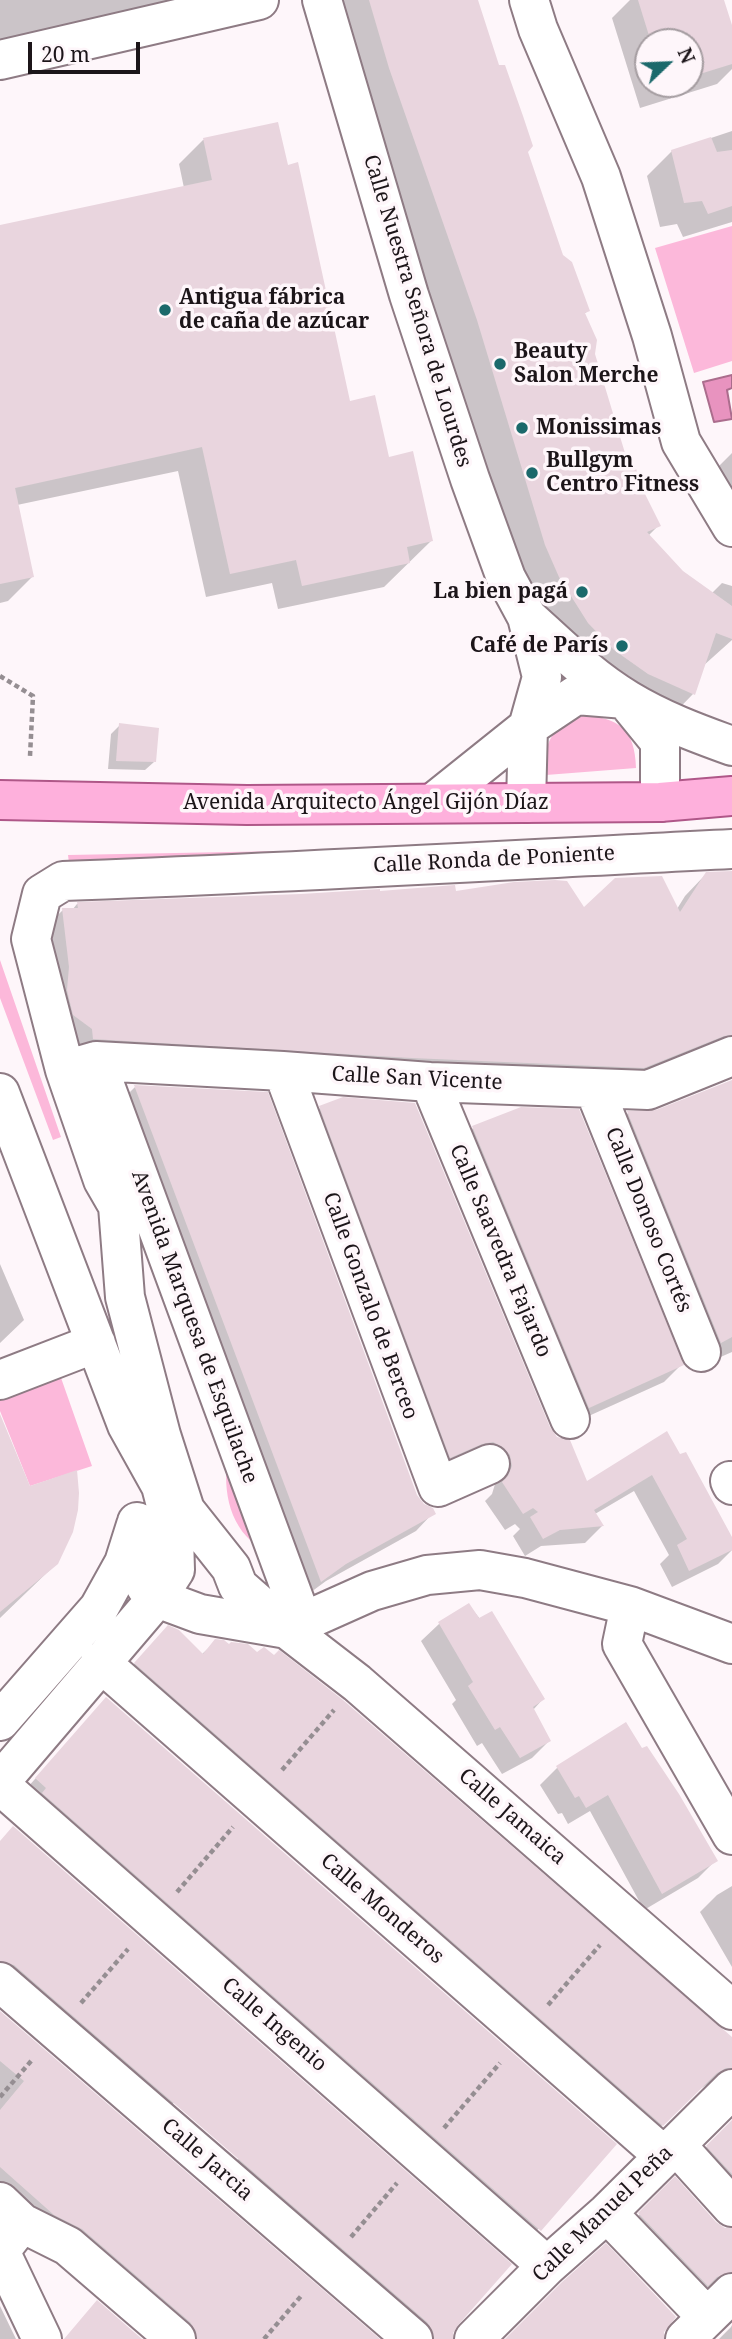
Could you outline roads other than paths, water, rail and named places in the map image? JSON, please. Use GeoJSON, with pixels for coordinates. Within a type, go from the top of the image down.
{"type":"FeatureCollection","features":[{"type":"Feature","properties":{"kind":"main road","name":"Avenida Arquitecto Ángel Gijón Díaz"},"geometry":{"type":"LineString","coordinates":[[4,804],[660,802],[732,796]]}},
{"type":"Feature","properties":{"kind":"street"},"geometry":{"type":"LineString","coordinates":[[0,60],[259,0]]}},
{"type":"Feature","properties":{"kind":"street","name":"Calle Nuestra Señora de Lourdes"},"geometry":{"type":"LineString","coordinates":[[322,0],[409,295],[470,479],[506,578],[527,617],[542,677],[528,727],[526,803]]}},
{"type":"Feature","properties":{"kind":"street"},"geometry":{"type":"LineString","coordinates":[[529,0],[538,29],[601,177],[652,336],[681,442],[732,527]]}},
{"type":"Feature","properties":{"kind":"street","name":"Calle Nuestra Señora de Lourdes"},"geometry":{"type":"LineString","coordinates":[[527,617],[587,671],[625,699],[672,724],[732,746]]}},
{"type":"Feature","properties":{"kind":"street"},"geometry":{"type":"LineString","coordinates":[[433,803],[528,727],[576,695],[625,699],[660,742],[660,802]]}},
{"type":"Feature","properties":{"kind":"street","name":"Calle Ronda de Poniente"},"geometry":{"type":"LineString","coordinates":[[257,874],[347,867],[732,849]]}},
{"type":"Feature","properties":{"kind":"street","name":"Avenida Marquesa de Esquilache"},"geometry":{"type":"LineString","coordinates":[[257,874],[64,881],[42,894],[31,939],[295,1626]]}},
{"type":"Feature","properties":{"kind":"street","name":"Calle San Vicente"},"geometry":{"type":"LineString","coordinates":[[81,1065],[283,1070],[430,1082],[648,1090],[732,1056]]}},
{"type":"Feature","properties":{"kind":"street","name":"Avenida Marquesa de Esquilache"},"geometry":{"type":"LineString","coordinates":[[68,1266],[83,1254],[102,1225],[103,1180],[81,1065]]}},
{"type":"Feature","properties":{"kind":"street","name":"Calle Gonzalo de Berceo"},"geometry":{"type":"LineString","coordinates":[[283,1070],[438,1488],[490,1464]]}},
{"type":"Feature","properties":{"kind":"street","name":"Calle Saavedra Fajardo"},"geometry":{"type":"LineString","coordinates":[[430,1082],[570,1419]]}},
{"type":"Feature","properties":{"kind":"street","name":"Calle Donoso Cortés"},"geometry":{"type":"LineString","coordinates":[[594,1088],[701,1352]]}},
{"type":"Feature","properties":{"kind":"street","name":"Avenida Marquesa de Esquilache"},"geometry":{"type":"LineString","coordinates":[[0,1094],[96,1343],[144,1430],[174,1511],[175,1570],[157,1598],[0,1783]]}},
{"type":"Feature","properties":{"kind":"street","name":"Avenida Marquesa de Esquilache"},"geometry":{"type":"LineString","coordinates":[[0,1721],[99,1608],[124,1563],[137,1522],[136,1481],[144,1430],[125,1297],[118,1206],[103,1180]]}},
{"type":"Feature","properties":{"kind":"street"},"geometry":{"type":"LineString","coordinates":[[0,1380],[96,1343]]}},
{"type":"Feature","properties":{"kind":"street","name":"Calle Jamaica"},"geometry":{"type":"LineString","coordinates":[[174,1511],[231,1568],[238,1586],[295,1626],[732,2010]]}},
{"type":"Feature","properties":{"kind":"street"},"geometry":{"type":"LineString","coordinates":[[137,1522],[144,1549],[146,1587],[157,1598]]}},
{"type":"Feature","properties":{"kind":"street"},"geometry":{"type":"LineString","coordinates":[[295,1626],[372,1591],[427,1574],[480,1570],[525,1578],[630,1606],[732,1644]]}},
{"type":"Feature","properties":{"kind":"street","name":"Calle Jamaica"},"geometry":{"type":"LineString","coordinates":[[157,1598],[200,1614],[295,1626]]}},
{"type":"Feature","properties":{"kind":"street"},"geometry":{"type":"LineString","coordinates":[[630,1606],[622,1644],[732,1835]]}},
{"type":"Feature","properties":{"kind":"street","name":"Calle Monderos"},"geometry":{"type":"LineString","coordinates":[[100,1662],[670,2150],[732,2207]]}},
{"type":"Feature","properties":{"kind":"street","name":"Calle Ingenio"},"geometry":{"type":"LineString","coordinates":[[0,1783],[547,2266]]}},
{"type":"Feature","properties":{"kind":"street","name":"Calle Jarcia"},"geometry":{"type":"LineString","coordinates":[[0,1982],[413,2339]]}},
{"type":"Feature","properties":{"kind":"street","name":"Calle Manuel Peña"},"geometry":{"type":"LineString","coordinates":[[474,2339],[732,2089]]}},
{"type":"Feature","properties":{"kind":"street"},"geometry":{"type":"LineString","coordinates":[[42,2339],[0,2251],[11,2213],[68,2246],[176,2339]]}},
{"type":"Feature","properties":{"kind":"street"},"geometry":{"type":"LineString","coordinates":[[607,2213],[708,2316]]}},
{"type":"Feature","properties":{"kind":"place","name":"Antigua fábrica de caña de azúcar"},"geometry":{"type":"Point","coordinates":[165,310]}},
{"type":"Feature","properties":{"kind":"place","name":"Beauty Salon Merche"},"geometry":{"type":"Point","coordinates":[500,364]}},
{"type":"Feature","properties":{"kind":"place","name":"Monissimas"},"geometry":{"type":"Point","coordinates":[522,428]}},
{"type":"Feature","properties":{"kind":"place","name":"Bullgym Centro Fitness"},"geometry":{"type":"Point","coordinates":[532,473]}},
{"type":"Feature","properties":{"kind":"place","name":"La bien pagá"},"geometry":{"type":"Point","coordinates":[582,592]}},
{"type":"Feature","properties":{"kind":"place","name":"Café de París"},"geometry":{"type":"Point","coordinates":[622,646]}}]}
